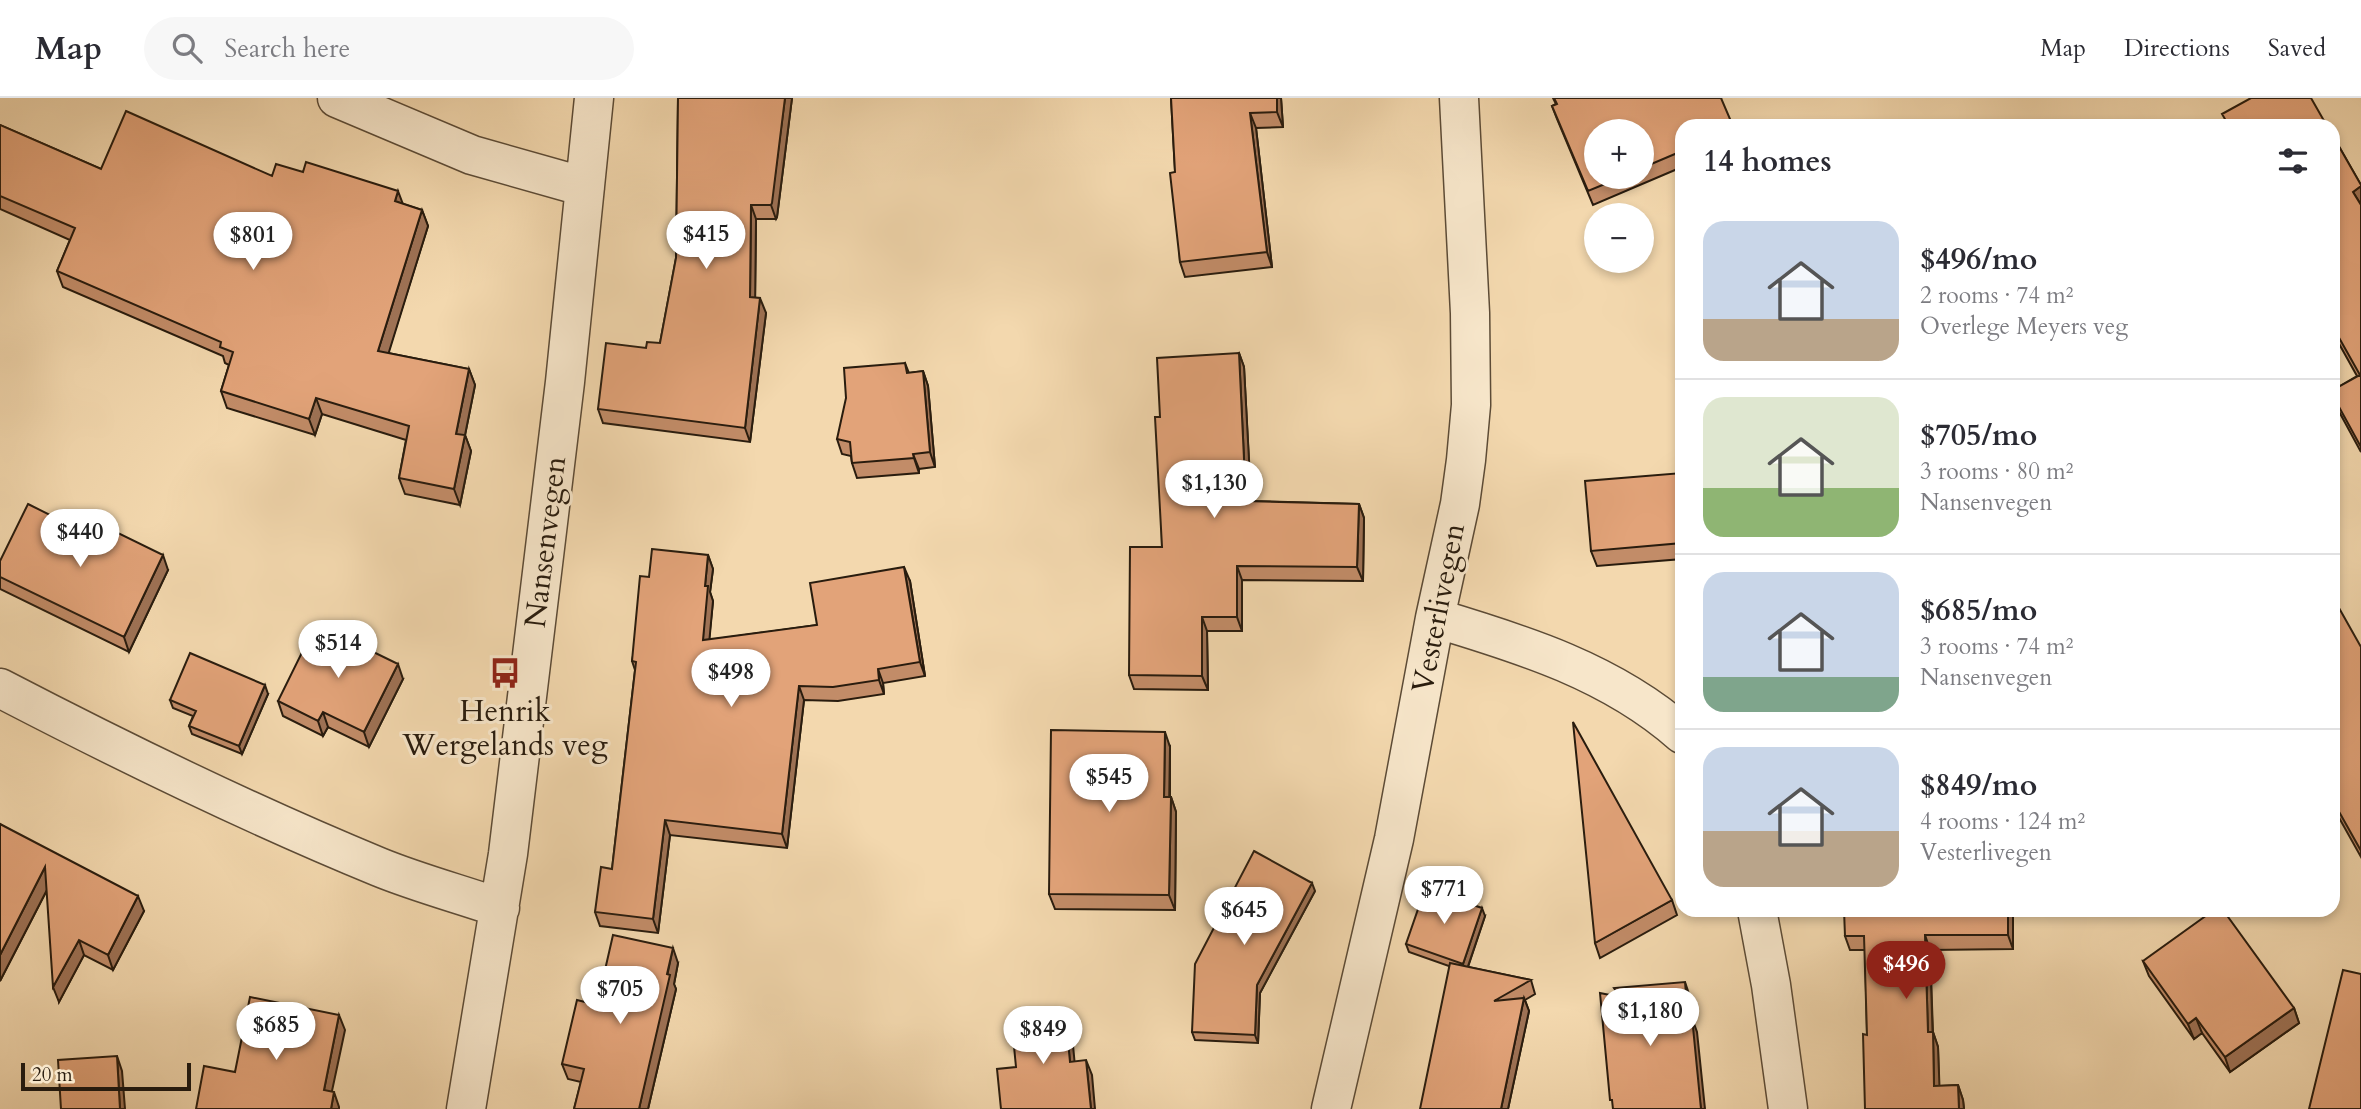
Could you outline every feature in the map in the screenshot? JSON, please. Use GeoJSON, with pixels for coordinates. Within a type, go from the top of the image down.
{"type":"FeatureCollection","features":[{"type":"Feature","properties":{"kind":"street"},"geometry":{"type":"LineString","coordinates":[[337,98],[472,155],[585,187]]}},
{"type":"Feature","properties":{"kind":"street","name":"Nansenvegen"},"geometry":{"type":"LineString","coordinates":[[466,1109],[500,908],[567,369],[593,98]]}},
{"type":"Feature","properties":{"kind":"street","name":"Vesterlivegen"},"geometry":{"type":"LineString","coordinates":[[1331,1109],[1394,839],[1434,618],[1460,503],[1471,405],[1471,313],[1460,98]]}},
{"type":"Feature","properties":{"kind":"street"},"geometry":{"type":"LineString","coordinates":[[1434,618],[1515,642],[1570,664],[1660,715],[1675,728]]}},
{"type":"Feature","properties":{"kind":"street"},"geometry":{"type":"LineString","coordinates":[[0,688],[192,783],[312,838],[381,868],[500,908]]}},
{"type":"Feature","properties":{"kind":"street"},"geometry":{"type":"LineString","coordinates":[[1758,917],[1771,985],[1787,1109]]}},
{"type":"Feature","properties":{"kind":"building"},"geometry":{"type":"Polygon","coordinates":[[[678,98],[785,98],[772,203],[751,205],[750,297],[760,298],[745,428],[598,409],[606,343],[646,348],[647,342],[660,343],[676,258],[678,98]]]}},
{"type":"Feature","properties":{"kind":"building"},"geometry":{"type":"Polygon","coordinates":[[[1171,98],[1277,98],[1277,112],[1250,113],[1267,252],[1180,262],[1170,173],[1175,172],[1171,98]]]}},
{"type":"Feature","properties":{"kind":"building"},"geometry":{"type":"Polygon","coordinates":[[[1554,98],[1721,98],[1730,119],[1675,119],[1675,154],[1654,163],[1654,119],[1584,119],[1584,182],[1552,106],[1557,104],[1554,98]]]}},
{"type":"Feature","properties":{"kind":"building"},"geometry":{"type":"Polygon","coordinates":[[[2251,98],[2311,98],[2323,119],[2225,119],[2222,114],[2251,98]]]}},
{"type":"Feature","properties":{"kind":"building"},"geometry":{"type":"Polygon","coordinates":[[[126,111],[272,176],[276,164],[303,172],[306,162],[398,191],[395,201],[422,210],[378,351],[469,369],[456,434],[465,435],[454,489],[399,478],[409,426],[316,398],[309,419],[221,391],[233,352],[220,347],[221,342],[57,271],[75,228],[0,196],[0,125],[101,169],[126,111]]]}},
{"type":"Feature","properties":{"kind":"building"},"geometry":{"type":"Polygon","coordinates":[[[2340,148],[2361,185],[2353,192],[2361,205],[2361,447],[2340,409],[2340,386],[2360,375],[2340,339],[2340,148]]]}},
{"type":"Feature","properties":{"kind":"building"},"geometry":{"type":"Polygon","coordinates":[[[1239,353],[1246,501],[1359,504],[1357,567],[1237,566],[1237,617],[1202,617],[1202,676],[1129,675],[1130,547],[1162,547],[1155,417],[1160,417],[1157,358],[1239,353]]]}},
{"type":"Feature","properties":{"kind":"building"},"geometry":{"type":"Polygon","coordinates":[[[905,363],[907,373],[923,371],[930,452],[913,454],[914,458],[852,463],[850,442],[837,439],[846,398],[844,368],[905,363]]]}},
{"type":"Feature","properties":{"kind":"building"},"geometry":{"type":"Polygon","coordinates":[[[1675,474],[1675,544],[1591,551],[1585,481],[1675,474]]]}},
{"type":"Feature","properties":{"kind":"building"},"geometry":{"type":"Polygon","coordinates":[[[28,504],[104,542],[110,529],[163,555],[124,637],[0,577],[0,561],[28,504]]]}},
{"type":"Feature","properties":{"kind":"building"},"geometry":{"type":"Polygon","coordinates":[[[652,549],[708,555],[703,640],[817,625],[810,583],[904,567],[920,662],[878,669],[879,680],[833,687],[799,686],[782,834],[665,820],[653,919],[595,912],[601,867],[612,869],[636,662],[632,661],[640,576],[649,577],[652,549]]]}},
{"type":"Feature","properties":{"kind":"building"},"geometry":{"type":"Polygon","coordinates":[[[2340,610],[2361,647],[2360,849],[2340,813],[2340,610]]]}},
{"type":"Feature","properties":{"kind":"building"},"geometry":{"type":"Polygon","coordinates":[[[316,624],[398,664],[364,732],[323,712],[318,721],[278,701],[316,624]]]}},
{"type":"Feature","properties":{"kind":"building"},"geometry":{"type":"Polygon","coordinates":[[[190,653],[265,685],[239,746],[189,726],[196,711],[170,700],[190,653]]]}},
{"type":"Feature","properties":{"kind":"building"},"geometry":{"type":"Polygon","coordinates":[[[1573,722],[1672,900],[1595,943],[1573,722]]]}},
{"type":"Feature","properties":{"kind":"building"},"geometry":{"type":"Polygon","coordinates":[[[1051,730],[1165,732],[1164,797],[1171,797],[1169,895],[1049,894],[1051,730]]]}},
{"type":"Feature","properties":{"kind":"building"},"geometry":{"type":"Polygon","coordinates":[[[0,824],[138,896],[108,955],[79,940],[53,987],[45,867],[0,955],[0,824]]]}},
{"type":"Feature","properties":{"kind":"building"},"geometry":{"type":"Polygon","coordinates":[[[1254,851],[1312,883],[1257,985],[1255,1035],[1192,1032],[1195,964],[1254,851]]]}},
{"type":"Feature","properties":{"kind":"building"},"geometry":{"type":"Polygon","coordinates":[[[1425,889],[1482,908],[1463,964],[1406,944],[1425,889]]]}},
{"type":"Feature","properties":{"kind":"building"},"geometry":{"type":"Polygon","coordinates":[[[1844,917],[2008,917],[2008,935],[1925,935],[1928,1032],[1933,1032],[1934,1086],[1958,1085],[1959,1109],[1865,1109],[1863,1034],[1867,1035],[1864,936],[1845,936],[1844,917]]]}},
{"type":"Feature","properties":{"kind":"building"},"geometry":{"type":"Polygon","coordinates":[[[2204,917],[2228,917],[2294,1008],[2225,1057],[2196,1018],[2188,1024],[2143,961],[2204,917]]]}},
{"type":"Feature","properties":{"kind":"building"},"geometry":{"type":"Polygon","coordinates":[[[613,935],[673,948],[667,974],[670,975],[639,1109],[574,1109],[584,1069],[562,1064],[577,1000],[597,1005],[613,935]]]}},
{"type":"Feature","properties":{"kind":"building"},"geometry":{"type":"Polygon","coordinates":[[[1450,963],[1531,980],[1494,1001],[1524,998],[1501,1109],[1420,1109],[1450,963]]]}},
{"type":"Feature","properties":{"kind":"building"},"geometry":{"type":"Polygon","coordinates":[[[2343,970],[2361,974],[2361,1109],[2309,1109],[2343,970]]]}},
{"type":"Feature","properties":{"kind":"building"},"geometry":{"type":"Polygon","coordinates":[[[1685,982],[1688,1018],[1692,1017],[1701,1109],[1613,1109],[1600,993],[1620,997],[1614,988],[1685,982]]]}},
{"type":"Feature","properties":{"kind":"building"},"geometry":{"type":"Polygon","coordinates":[[[250,997],[339,1015],[324,1090],[334,1092],[331,1109],[196,1109],[204,1066],[235,1072],[250,997]]]}},
{"type":"Feature","properties":{"kind":"building"},"geometry":{"type":"Polygon","coordinates":[[[1065,1009],[1070,1062],[1086,1060],[1091,1109],[1001,1109],[997,1069],[1016,1067],[1011,1015],[1065,1009]]]}},
{"type":"Feature","properties":{"kind":"building"},"geometry":{"type":"Polygon","coordinates":[[[117,1056],[120,1109],[61,1109],[58,1060],[117,1056]]]}},
{"type":"Feature","properties":{"kind":"place","name":"Henrik Wergelands veg"},"geometry":{"type":"Point","coordinates":[505,673]}}]}
